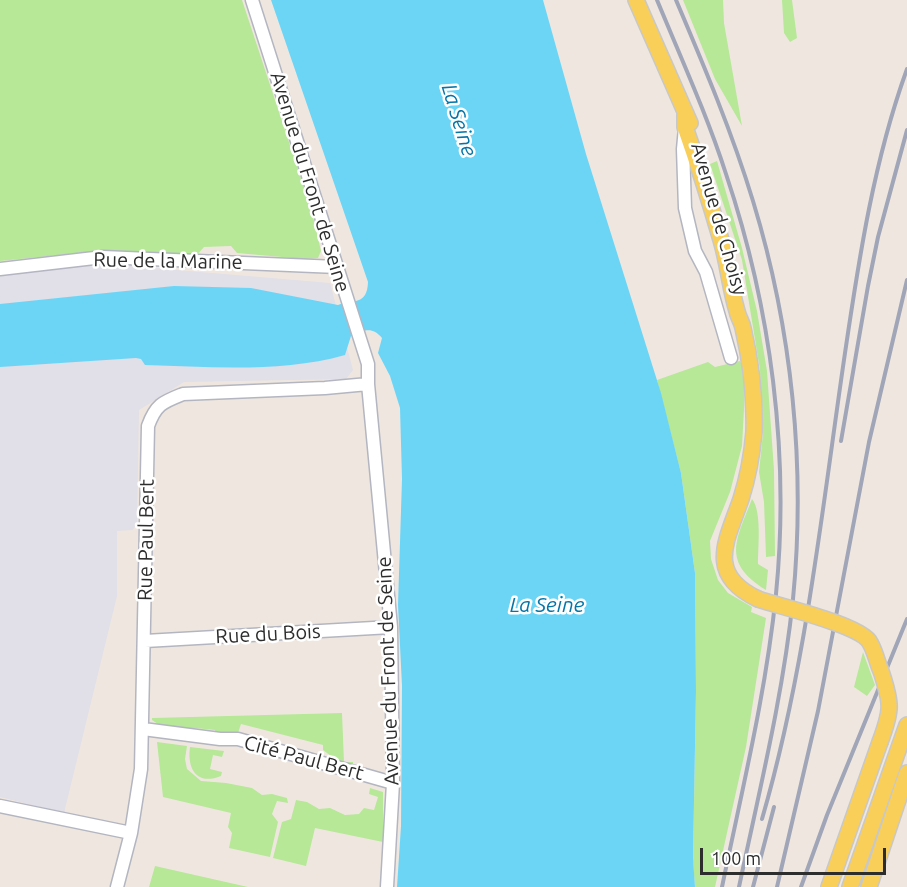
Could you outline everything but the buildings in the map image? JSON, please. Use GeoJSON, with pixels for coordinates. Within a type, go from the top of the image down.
{"type":"FeatureCollection","features":[{"type":"Feature","properties":{"kind":"main road","name":"Avenue de Choisy"},"geometry":{"type":"LineString","coordinates":[[636,0],[685,121],[692,125],[707,168],[744,312],[743,325],[751,372],[754,432],[748,473],[741,500],[727,536],[724,551],[726,568],[744,592],[758,599],[847,627],[868,640],[890,700],[890,713],[829,887]]}},
{"type":"Feature","properties":{"kind":"main road"},"geometry":{"type":"LineString","coordinates":[[850,887],[907,725]]}},
{"type":"Feature","properties":{"kind":"main road"},"geometry":{"type":"LineString","coordinates":[[869,887],[903,795],[907,772]]}},
{"type":"Feature","properties":{"kind":"street","name":"Avenue du Front de Seine"},"geometry":{"type":"LineString","coordinates":[[252,0],[368,364],[391,627],[393,783],[387,887]]}},
{"type":"Feature","properties":{"kind":"street"},"geometry":{"type":"LineString","coordinates":[[685,121],[683,149],[685,208],[695,251],[706,272],[731,358]]}},
{"type":"Feature","properties":{"kind":"street","name":"Rue de la Marine"},"geometry":{"type":"LineString","coordinates":[[0,269],[103,257],[337,267]]}},
{"type":"Feature","properties":{"kind":"street"},"geometry":{"type":"LineString","coordinates":[[706,272],[730,263]]}},
{"type":"Feature","properties":{"kind":"street","name":"Rue Paul Bert"},"geometry":{"type":"LineString","coordinates":[[117,887],[131,833],[141,769],[148,426],[153,411],[165,402],[183,394],[368,384]]}},
{"type":"Feature","properties":{"kind":"street","name":"Rue du Bois"},"geometry":{"type":"LineString","coordinates":[[145,641],[391,627]]}},
{"type":"Feature","properties":{"kind":"street","name":"Cité Paul Bert"},"geometry":{"type":"LineString","coordinates":[[143,729],[220,739],[238,739],[393,783]]}},
{"type":"Feature","properties":{"kind":"street"},"geometry":{"type":"LineString","coordinates":[[0,806],[131,833]]}},
{"type":"Feature","properties":{"kind":"shaded area"},"geometry":{"type":"Polygon","coordinates":[[[106,264],[330,283],[353,370],[346,379],[184,382],[139,410],[137,523],[133,530],[117,531],[117,596],[64,813],[0,797],[0,275],[106,264]]]}},
{"type":"Feature","properties":{"kind":"green space"},"geometry":{"type":"Polygon","coordinates":[[[0,0],[242,0],[312,212],[321,251],[318,258],[304,259],[237,253],[231,246],[204,247],[197,255],[97,251],[0,261],[0,0]]]}},
{"type":"Feature","properties":{"kind":"green space"},"geometry":{"type":"Polygon","coordinates":[[[683,0],[723,0],[724,23],[742,126],[715,79],[683,0]]]}},
{"type":"Feature","properties":{"kind":"green space"},"geometry":{"type":"Polygon","coordinates":[[[782,0],[792,0],[797,38],[790,42],[784,33],[782,0]]]}},
{"type":"Feature","properties":{"kind":"green space"},"geometry":{"type":"Polygon","coordinates":[[[717,161],[757,311],[767,371],[774,470],[775,556],[766,557],[764,502],[759,472],[763,433],[760,370],[742,260],[710,164],[717,161]]]}},
{"type":"Feature","properties":{"kind":"green space"},"geometry":{"type":"Polygon","coordinates":[[[740,361],[746,372],[742,446],[730,492],[710,541],[711,559],[718,580],[728,593],[752,607],[751,612],[766,618],[746,747],[715,887],[695,887],[693,861],[696,691],[695,573],[681,473],[657,380],[708,362],[715,367],[740,361]]]}},
{"type":"Feature","properties":{"kind":"green space"},"geometry":{"type":"Polygon","coordinates":[[[752,499],[758,520],[758,564],[768,570],[766,590],[743,570],[736,549],[741,527],[752,499]]]}},
{"type":"Feature","properties":{"kind":"green space"},"geometry":{"type":"Polygon","coordinates":[[[863,652],[875,685],[867,696],[854,687],[863,652]]]}},
{"type":"Feature","properties":{"kind":"green space"},"geometry":{"type":"Polygon","coordinates":[[[342,713],[344,762],[353,762],[353,766],[328,761],[331,756],[323,750],[323,745],[241,724],[238,733],[216,735],[215,730],[195,728],[192,732],[162,727],[152,720],[152,718],[342,713]]]}},
{"type":"Feature","properties":{"kind":"green space"},"geometry":{"type":"Polygon","coordinates":[[[157,742],[187,746],[185,759],[187,769],[201,781],[252,788],[262,795],[272,794],[287,798],[288,803],[277,801],[272,814],[278,822],[270,857],[229,848],[232,833],[228,827],[231,813],[163,797],[157,742]]]}},
{"type":"Feature","properties":{"kind":"green space"},"geometry":{"type":"Polygon","coordinates":[[[190,747],[224,751],[222,757],[213,755],[210,769],[222,772],[221,776],[205,779],[199,777],[190,762],[190,747]]]}},
{"type":"Feature","properties":{"kind":"green space"},"geometry":{"type":"Polygon","coordinates":[[[370,788],[383,792],[383,842],[315,828],[306,866],[273,858],[282,822],[291,819],[296,800],[307,802],[319,809],[330,808],[345,815],[359,814],[364,808],[374,810],[378,797],[369,794],[370,788]]]}},
{"type":"Feature","properties":{"kind":"green space"},"geometry":{"type":"Polygon","coordinates":[[[155,866],[248,887],[149,887],[155,866]]]}},
{"type":"Feature","properties":{"kind":"water","name":"La Seine"},"geometry":{"type":"Polygon","coordinates":[[[271,0],[543,0],[586,154],[661,393],[681,473],[695,573],[696,691],[693,858],[695,887],[397,887],[401,826],[402,686],[398,605],[402,479],[400,408],[390,376],[378,353],[382,338],[378,334],[368,330],[351,336],[345,355],[321,361],[271,367],[145,365],[141,359],[136,358],[0,367],[0,304],[174,286],[251,288],[338,305],[358,300],[365,295],[368,282],[271,0]]]}},
{"type":"Feature","properties":{"kind":"railway"},"geometry":{"type":"LineString","coordinates":[[657,0],[711,130],[742,225],[765,329],[778,435],[780,541],[772,631],[753,741],[722,887]]}},
{"type":"Feature","properties":{"kind":"railway"},"geometry":{"type":"LineString","coordinates":[[676,0],[736,150],[766,249],[778,298],[786,348],[796,448],[797,549],[789,635],[770,744],[739,887]]}},
{"type":"Feature","properties":{"kind":"railway"},"geometry":{"type":"LineString","coordinates":[[762,819],[802,646],[862,245],[885,138],[907,69]]}},
{"type":"Feature","properties":{"kind":"railway"},"geometry":{"type":"LineString","coordinates":[[841,441],[878,237],[907,130]]}},
{"type":"Feature","properties":{"kind":"railway"},"geometry":{"type":"LineString","coordinates":[[777,887],[818,711],[869,442],[907,280]]}},
{"type":"Feature","properties":{"kind":"railway"},"geometry":{"type":"LineString","coordinates":[[801,887],[827,815],[907,619]]}},
{"type":"Feature","properties":{"kind":"railway"},"geometry":{"type":"LineString","coordinates":[[753,887],[774,807]]}}]}
